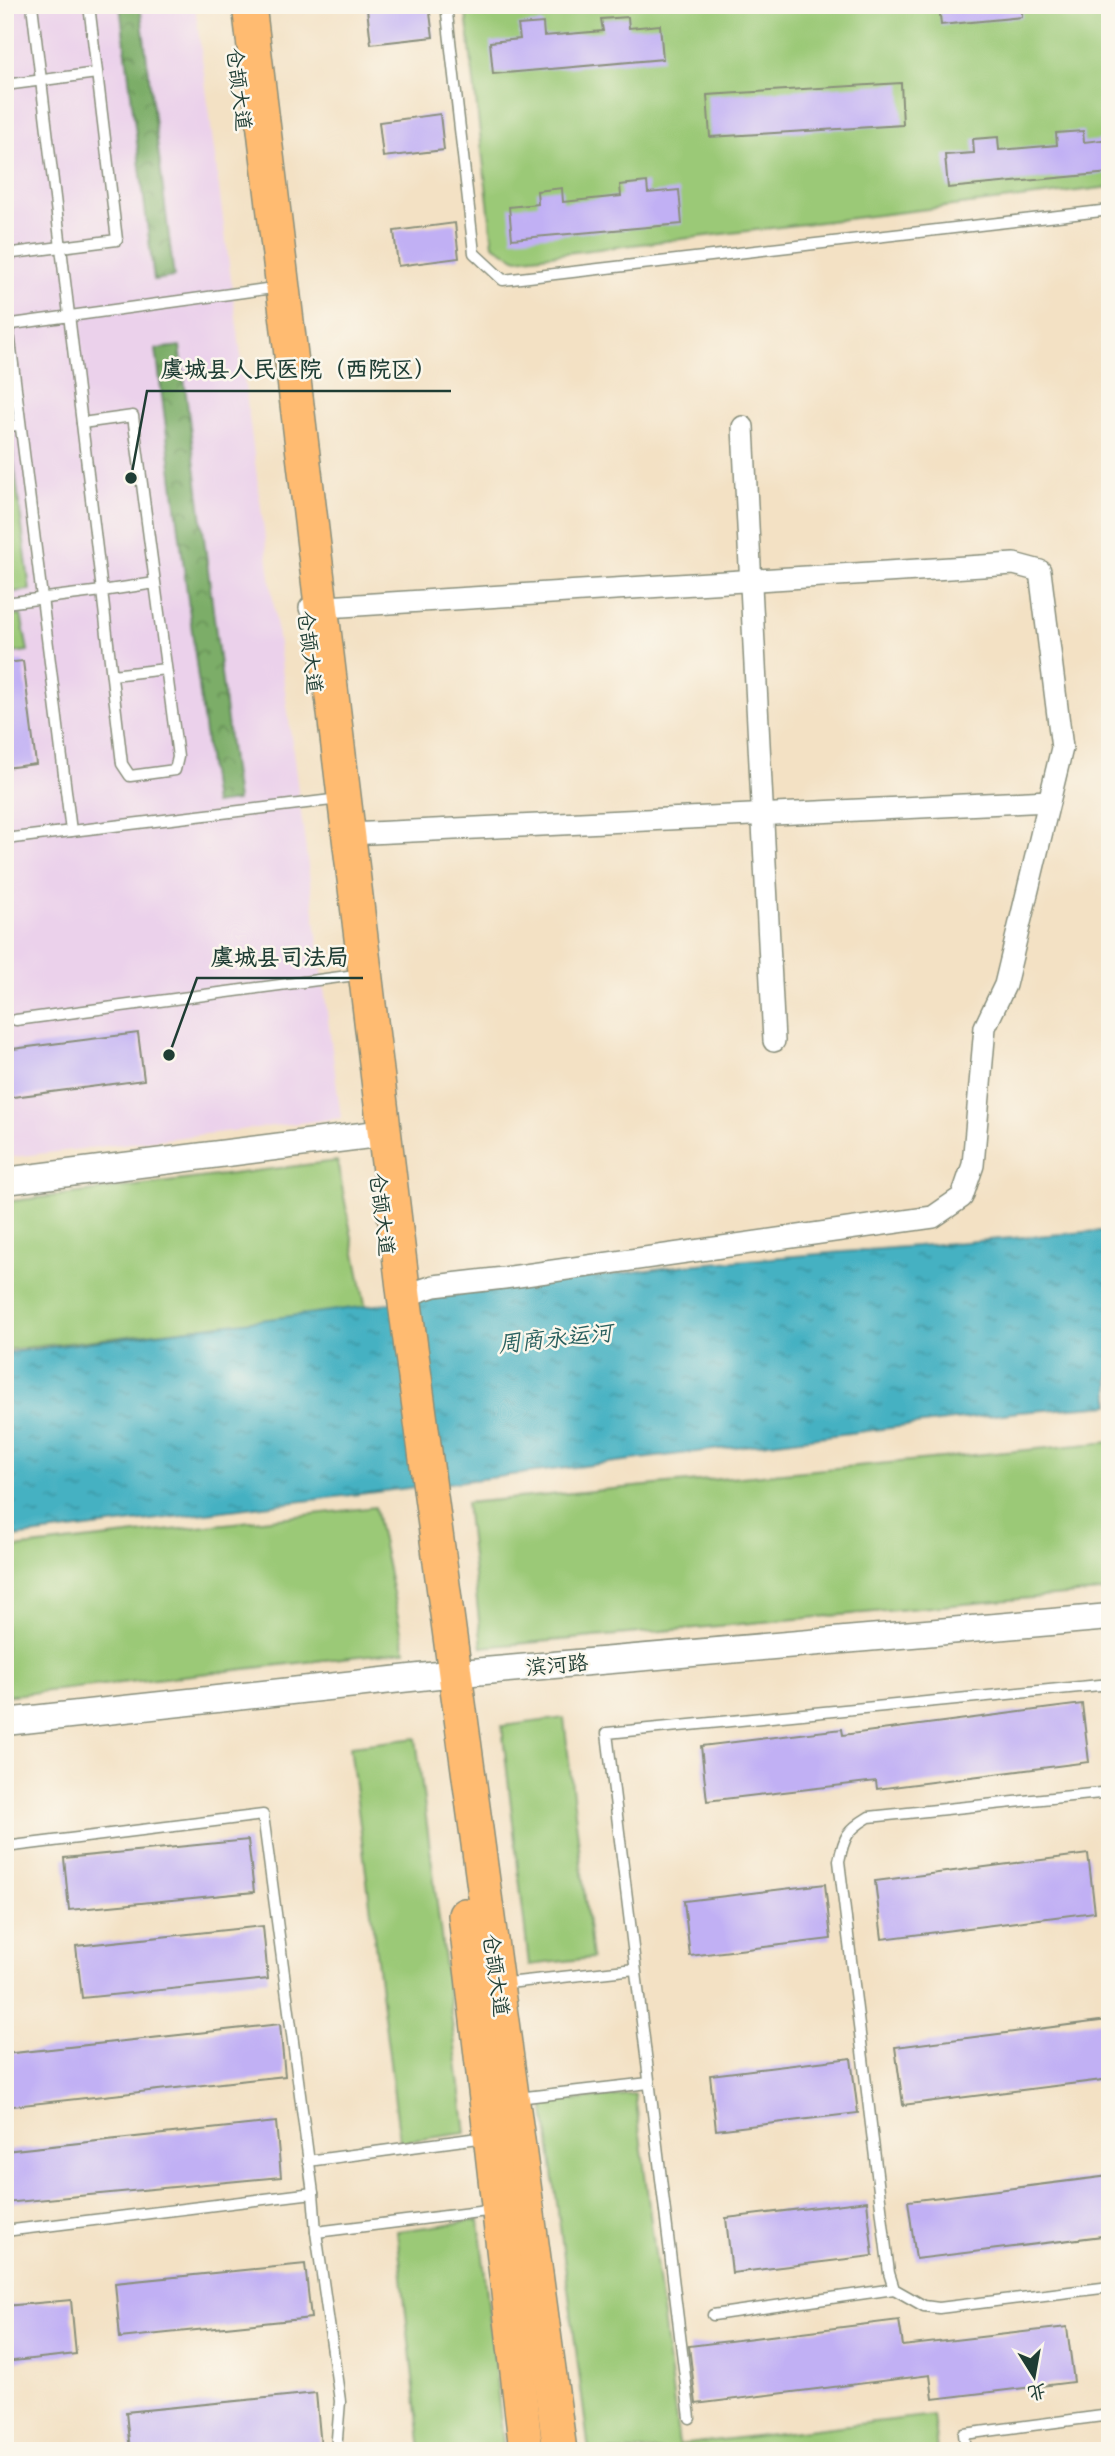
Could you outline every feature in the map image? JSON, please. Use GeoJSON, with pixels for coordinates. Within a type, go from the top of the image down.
{"type":"FeatureCollection","features":[{"type":"Feature","properties":{"kind":"main road","name":"仓颉大道"},"geometry":{"type":"LineString","coordinates":[[228,5],[274,288]]}},
{"type":"Feature","properties":{"kind":"main road","name":"仓颉大道"},"geometry":{"type":"LineString","coordinates":[[249,5],[274,288],[499,2101],[513,2208],[560,2451]]}},
{"type":"Feature","properties":{"kind":"main road","name":"仓颉大道"},"geometry":{"type":"LineString","coordinates":[[337,799],[349,834],[358,975]]}},
{"type":"Feature","properties":{"kind":"main road","name":"仓颉大道"},"geometry":{"type":"LineString","coordinates":[[513,2208],[526,2451]]}},
{"type":"Feature","properties":{"kind":"street"},"geometry":{"type":"LineString","coordinates":[[743,427],[774,1041]]}},
{"type":"Feature","properties":{"kind":"street"},"geometry":{"type":"LineString","coordinates":[[313,608],[1014,564],[1040,571],[1062,748],[1005,985],[985,1027],[973,1165],[962,1197],[933,1217],[434,1286],[398,1297]]}},
{"type":"Feature","properties":{"kind":"street"},"geometry":{"type":"LineString","coordinates":[[349,834],[1049,801]]}},
{"type":"Feature","properties":{"kind":"street"},"geometry":{"type":"LineString","coordinates":[[5,1181],[378,1134]]}},
{"type":"Feature","properties":{"kind":"street","name":"滨河路"},"geometry":{"type":"LineString","coordinates":[[5,1722],[447,1675],[1110,1617]]}},
{"type":"Feature","properties":{"kind":"lane"},"geometry":{"type":"LineString","coordinates":[[32,5],[122,764],[130,776],[176,770],[178,757],[133,416],[82,423]]}},
{"type":"Feature","properties":{"kind":"lane"},"geometry":{"type":"LineString","coordinates":[[5,254],[117,240],[89,5]]}},
{"type":"Feature","properties":{"kind":"lane"},"geometry":{"type":"LineString","coordinates":[[446,5],[474,253],[503,280],[1110,210]]}},
{"type":"Feature","properties":{"kind":"lane"},"geometry":{"type":"LineString","coordinates":[[5,85],[97,73]]}},
{"type":"Feature","properties":{"kind":"lane"},"geometry":{"type":"LineString","coordinates":[[71,831],[7,324],[274,288]]}},
{"type":"Feature","properties":{"kind":"lane"},"geometry":{"type":"LineString","coordinates":[[5,426],[20,425]]}},
{"type":"Feature","properties":{"kind":"lane"},"geometry":{"type":"LineString","coordinates":[[5,603],[155,583]]}},
{"type":"Feature","properties":{"kind":"lane"},"geometry":{"type":"LineString","coordinates":[[112,675],[166,669]]}},
{"type":"Feature","properties":{"kind":"lane"},"geometry":{"type":"LineString","coordinates":[[5,839],[337,799]]}},
{"type":"Feature","properties":{"kind":"lane"},"geometry":{"type":"LineString","coordinates":[[16,1020],[358,975]]}},
{"type":"Feature","properties":{"kind":"lane"},"geometry":{"type":"LineString","coordinates":[[690,2418],[607,1732],[1110,1684]]}},
{"type":"Feature","properties":{"kind":"lane"},"geometry":{"type":"LineString","coordinates":[[894,2289],[888,2273],[839,1861],[842,1846],[852,1827],[869,1818],[1110,1792]]}},
{"type":"Feature","properties":{"kind":"lane"},"geometry":{"type":"LineString","coordinates":[[5,1847],[263,1815],[340,2401],[336,2451]]}},
{"type":"Feature","properties":{"kind":"lane"},"geometry":{"type":"LineString","coordinates":[[485,1985],[635,1969]]}},
{"type":"Feature","properties":{"kind":"lane"},"geometry":{"type":"LineString","coordinates":[[499,2101],[649,2082]]}},
{"type":"Feature","properties":{"kind":"lane"},"geometry":{"type":"LineString","coordinates":[[308,2161],[504,2135]]}},
{"type":"Feature","properties":{"kind":"lane"},"geometry":{"type":"LineString","coordinates":[[5,2231],[313,2193]]}},
{"type":"Feature","properties":{"kind":"lane"},"geometry":{"type":"LineString","coordinates":[[316,2232],[513,2208]]}},
{"type":"Feature","properties":{"kind":"lane"},"geometry":{"type":"LineString","coordinates":[[713,2315],[894,2289],[924,2306],[939,2308],[1110,2287]]}},
{"type":"Feature","properties":{"kind":"lane"},"geometry":{"type":"LineString","coordinates":[[966,2451],[964,2434],[1110,2415]]}},
{"type":"Feature","properties":{"kind":"shaded area"},"geometry":{"type":"Polygon","coordinates":[[[5,5],[195,5],[341,1118],[5,1158],[5,5]]]}},
{"type":"Feature","properties":{"kind":"green space"},"geometry":{"type":"Polygon","coordinates":[[[120,5],[140,5],[174,277],[154,280],[120,5]]]}},
{"type":"Feature","properties":{"kind":"green space"},"geometry":{"type":"Polygon","coordinates":[[[465,5],[1110,5],[1110,187],[517,259],[493,245],[465,5]]]}},
{"type":"Feature","properties":{"kind":"green space"},"geometry":{"type":"Polygon","coordinates":[[[180,346],[237,801],[214,804],[156,349],[180,346]]]}},
{"type":"Feature","properties":{"kind":"green space"},"geometry":{"type":"Polygon","coordinates":[[[10,432],[30,590],[5,593],[5,433],[10,432]]]}},
{"type":"Feature","properties":{"kind":"green space"},"geometry":{"type":"Polygon","coordinates":[[[21,615],[28,651],[5,654],[5,617],[21,615]]]}},
{"type":"Feature","properties":{"kind":"green space"},"geometry":{"type":"Polygon","coordinates":[[[337,1161],[366,1309],[5,1350],[5,1202],[337,1161]]]}},
{"type":"Feature","properties":{"kind":"green space"},"geometry":{"type":"Polygon","coordinates":[[[1110,1442],[1110,1591],[482,1647],[466,1503],[1110,1442]]]}},
{"type":"Feature","properties":{"kind":"green space"},"geometry":{"type":"Polygon","coordinates":[[[375,1507],[405,1651],[5,1696],[5,1549],[375,1507]]]}},
{"type":"Feature","properties":{"kind":"green space"},"geometry":{"type":"Polygon","coordinates":[[[564,1718],[592,1958],[529,1965],[502,1726],[564,1718]]]}},
{"type":"Feature","properties":{"kind":"green space"},"geometry":{"type":"Polygon","coordinates":[[[416,1738],[466,2133],[400,2142],[350,1746],[416,1738]]]}},
{"type":"Feature","properties":{"kind":"green space"},"geometry":{"type":"Polygon","coordinates":[[[635,2094],[679,2445],[933,2415],[937,2451],[589,2451],[544,2103],[635,2094]]]}},
{"type":"Feature","properties":{"kind":"green space"},"geometry":{"type":"Polygon","coordinates":[[[479,2220],[504,2451],[421,2451],[397,2231],[479,2220]]]}},
{"type":"Feature","properties":{"kind":"water","name":"周商永运河"},"geometry":{"type":"Polygon","coordinates":[[[1110,1230],[1110,1405],[1019,1412],[5,1538],[5,1353],[686,1265],[1110,1230]]]}},
{"type":"Feature","properties":{"kind":"building"},"geometry":{"type":"Polygon","coordinates":[[[429,5],[433,37],[371,44],[367,9],[429,5]]]}},
{"type":"Feature","properties":{"kind":"building"},"geometry":{"type":"Polygon","coordinates":[[[939,5],[1022,5],[1022,17],[941,25],[939,5]]]}},
{"type":"Feature","properties":{"kind":"building"},"geometry":{"type":"Polygon","coordinates":[[[628,17],[629,28],[660,25],[663,59],[493,74],[490,42],[520,39],[518,25],[543,23],[544,36],[603,31],[601,19],[628,17]]]}},
{"type":"Feature","properties":{"kind":"building"},"geometry":{"type":"Polygon","coordinates":[[[901,83],[903,125],[710,137],[707,95],[901,83]]]}},
{"type":"Feature","properties":{"kind":"building"},"geometry":{"type":"Polygon","coordinates":[[[440,114],[444,150],[383,157],[379,122],[440,114]]]}},
{"type":"Feature","properties":{"kind":"building"},"geometry":{"type":"Polygon","coordinates":[[[1083,131],[1084,142],[1110,139],[1110,173],[948,188],[945,155],[974,153],[973,139],[998,137],[999,150],[1057,145],[1056,133],[1083,131]]]}},
{"type":"Feature","properties":{"kind":"building"},"geometry":{"type":"Polygon","coordinates":[[[647,182],[648,193],[679,190],[682,224],[512,239],[509,207],[538,204],[537,191],[562,188],[563,202],[621,196],[620,185],[647,182]]]}},
{"type":"Feature","properties":{"kind":"building"},"geometry":{"type":"Polygon","coordinates":[[[455,223],[459,258],[398,266],[394,231],[455,223]]]}},
{"type":"Feature","properties":{"kind":"building"},"geometry":{"type":"Polygon","coordinates":[[[23,661],[36,764],[5,768],[5,663],[23,661]]]}},
{"type":"Feature","properties":{"kind":"building"},"geometry":{"type":"Polygon","coordinates":[[[138,1033],[144,1080],[5,1098],[5,1050],[138,1033]]]}},
{"type":"Feature","properties":{"kind":"building"},"geometry":{"type":"Polygon","coordinates":[[[1082,1704],[1089,1762],[877,1789],[876,1781],[707,1801],[701,1746],[842,1729],[843,1735],[1082,1704]]]}},
{"type":"Feature","properties":{"kind":"building"},"geometry":{"type":"Polygon","coordinates":[[[248,1840],[254,1892],[69,1910],[64,1858],[248,1840]]]}},
{"type":"Feature","properties":{"kind":"building"},"geometry":{"type":"Polygon","coordinates":[[[1088,1854],[1095,1912],[882,1939],[875,1881],[1088,1854]]]}},
{"type":"Feature","properties":{"kind":"building"},"geometry":{"type":"Polygon","coordinates":[[[825,1884],[831,1939],[690,1956],[684,1901],[825,1884]]]}},
{"type":"Feature","properties":{"kind":"building"},"geometry":{"type":"Polygon","coordinates":[[[263,1926],[268,1979],[82,1998],[76,1946],[263,1926]]]}},
{"type":"Feature","properties":{"kind":"building"},"geometry":{"type":"Polygon","coordinates":[[[1108,2020],[1110,2079],[903,2105],[895,2047],[1108,2020]]]}},
{"type":"Feature","properties":{"kind":"building"},"geometry":{"type":"Polygon","coordinates":[[[280,2024],[285,2076],[5,2107],[5,2054],[280,2024]]]}},
{"type":"Feature","properties":{"kind":"building"},"geometry":{"type":"Polygon","coordinates":[[[851,2058],[858,2113],[716,2130],[710,2075],[851,2058]]]}},
{"type":"Feature","properties":{"kind":"building"},"geometry":{"type":"Polygon","coordinates":[[[276,2122],[281,2177],[5,2203],[5,2151],[276,2122]]]}},
{"type":"Feature","properties":{"kind":"building"},"geometry":{"type":"Polygon","coordinates":[[[1110,2176],[1110,2235],[916,2259],[908,2201],[1110,2176]]]}},
{"type":"Feature","properties":{"kind":"building"},"geometry":{"type":"Polygon","coordinates":[[[867,2201],[873,2256],[732,2273],[726,2218],[867,2201]]]}},
{"type":"Feature","properties":{"kind":"building"},"geometry":{"type":"Polygon","coordinates":[[[305,2264],[311,2318],[120,2338],[115,2283],[305,2264]]]}},
{"type":"Feature","properties":{"kind":"building"},"geometry":{"type":"Polygon","coordinates":[[[71,2300],[76,2354],[5,2362],[5,2306],[71,2300]]]}},
{"type":"Feature","properties":{"kind":"building"},"geometry":{"type":"Polygon","coordinates":[[[899,2320],[903,2346],[1067,2327],[1074,2382],[933,2399],[930,2375],[696,2404],[689,2346],[899,2320]]]}},
{"type":"Feature","properties":{"kind":"building"},"geometry":{"type":"Polygon","coordinates":[[[316,2393],[321,2447],[288,2451],[130,2451],[126,2412],[316,2393]]]}},
{"type":"Feature","properties":{"kind":"place","name":"虞城县人民医院（西院区）"},"geometry":{"type":"Point","coordinates":[131,478]}},
{"type":"Feature","properties":{"kind":"place","name":"虞城县司法局"},"geometry":{"type":"Point","coordinates":[169,1055]}}]}
